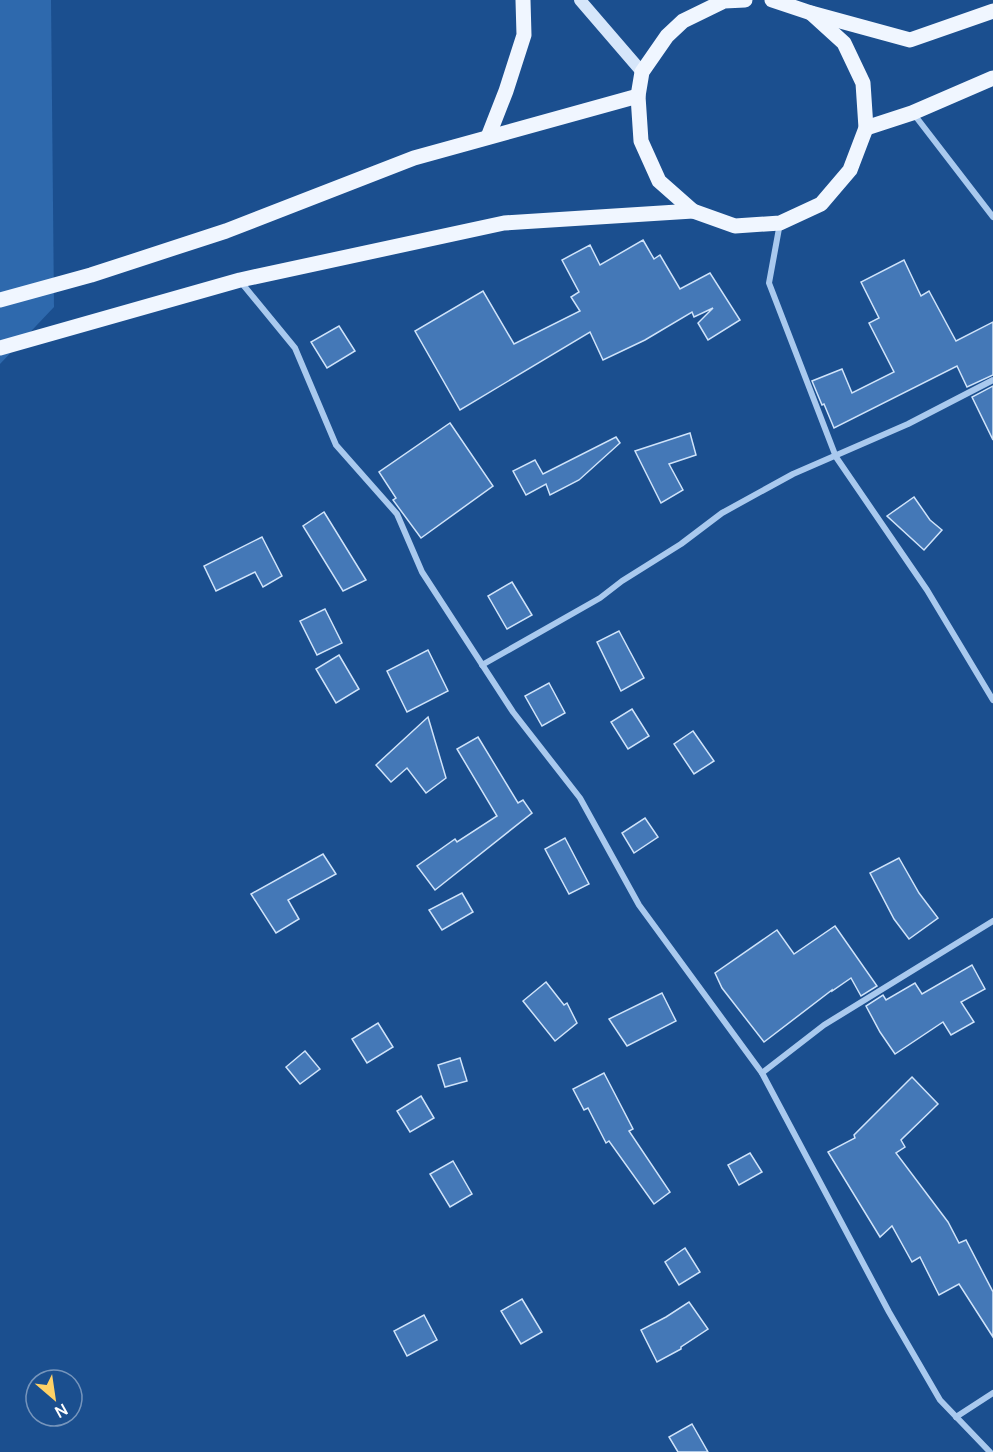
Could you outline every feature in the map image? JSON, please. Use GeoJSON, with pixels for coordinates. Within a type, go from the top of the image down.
{"type":"FeatureCollection","features":[{"type":"Feature","properties":{"kind":"main road"},"geometry":{"type":"LineString","coordinates":[[488,137],[524,35],[523,0]]}},
{"type":"Feature","properties":{"kind":"main road"},"geometry":{"type":"LineString","coordinates":[[745,0],[724,1],[683,21],[667,36],[642,72],[638,96],[640,141],[659,181],[693,211],[735,226],[780,223],[821,204],[850,170],[866,128],[863,83],[844,43],[811,13]]}},
{"type":"Feature","properties":{"kind":"main road"},"geometry":{"type":"LineString","coordinates":[[772,0],[811,13],[910,39],[993,11]]}},
{"type":"Feature","properties":{"kind":"main road"},"geometry":{"type":"LineString","coordinates":[[866,128],[912,113],[993,78]]}},
{"type":"Feature","properties":{"kind":"main road"},"geometry":{"type":"LineString","coordinates":[[0,300],[226,231],[414,158],[638,96]]}},
{"type":"Feature","properties":{"kind":"main road"},"geometry":{"type":"LineString","coordinates":[[0,348],[240,280],[504,224],[693,211]]}},
{"type":"Feature","properties":{"kind":"street"},"geometry":{"type":"LineString","coordinates":[[580,0],[642,72]]}},
{"type":"Feature","properties":{"kind":"street"},"geometry":{"type":"LineString","coordinates":[[912,113],[993,217]]}},
{"type":"Feature","properties":{"kind":"street"},"geometry":{"type":"LineString","coordinates":[[780,223],[769,283],[836,457],[927,590],[993,700]]}},
{"type":"Feature","properties":{"kind":"street"},"geometry":{"type":"LineString","coordinates":[[240,280],[295,348],[336,445],[397,514],[422,572],[482,665],[513,712],[579,798],[639,905],[762,1073],[889,1312],[940,1400],[990,1452]]}},
{"type":"Feature","properties":{"kind":"street"},"geometry":{"type":"LineString","coordinates":[[482,665],[600,598],[622,581],[681,544],[722,513],[793,474],[908,424],[993,380]]}},
{"type":"Feature","properties":{"kind":"street"},"geometry":{"type":"LineString","coordinates":[[762,1073],[824,1025],[993,921]]}},
{"type":"Feature","properties":{"kind":"street"},"geometry":{"type":"LineString","coordinates":[[956,1417],[993,1393]]}},
{"type":"Feature","properties":{"kind":"shaded area"},"geometry":{"type":"Polygon","coordinates":[[[0,0],[51,0],[54,307],[0,364],[0,0]]]}},
{"type":"Feature","properties":{"kind":"building"},"geometry":{"type":"Polygon","coordinates":[[[643,240],[654,259],[660,255],[680,289],[710,273],[740,320],[708,340],[698,323],[713,308],[694,317],[692,312],[645,340],[603,360],[590,332],[460,410],[415,331],[483,291],[514,344],[580,311],[571,297],[579,292],[562,260],[590,245],[600,265],[643,240]]]}},
{"type":"Feature","properties":{"kind":"building"},"geometry":{"type":"Polygon","coordinates":[[[904,260],[921,296],[929,291],[956,341],[993,322],[993,375],[967,387],[957,366],[834,428],[812,381],[842,369],[852,393],[894,372],[869,323],[879,318],[861,282],[904,260]]]}},
{"type":"Feature","properties":{"kind":"building"},"geometry":{"type":"Polygon","coordinates":[[[339,326],[355,351],[327,368],[311,342],[339,326]]]}},
{"type":"Feature","properties":{"kind":"building"},"geometry":{"type":"Polygon","coordinates":[[[993,386],[993,440],[972,397],[993,386]]]}},
{"type":"Feature","properties":{"kind":"building"},"geometry":{"type":"Polygon","coordinates":[[[450,423],[493,486],[421,538],[393,500],[396,498],[379,472],[450,423]]]}},
{"type":"Feature","properties":{"kind":"building"},"geometry":{"type":"Polygon","coordinates":[[[690,433],[696,455],[669,464],[683,490],[661,503],[635,451],[690,433]]]}},
{"type":"Feature","properties":{"kind":"building"},"geometry":{"type":"Polygon","coordinates":[[[616,437],[620,443],[579,480],[550,495],[546,484],[526,495],[513,471],[535,460],[543,474],[616,437]]]}},
{"type":"Feature","properties":{"kind":"building"},"geometry":{"type":"Polygon","coordinates":[[[914,497],[930,520],[942,530],[924,550],[887,516],[914,497]]]}},
{"type":"Feature","properties":{"kind":"building"},"geometry":{"type":"Polygon","coordinates":[[[324,512],[366,580],[343,591],[303,526],[324,512]]]}},
{"type":"Feature","properties":{"kind":"building"},"geometry":{"type":"Polygon","coordinates":[[[262,537],[282,576],[263,587],[255,572],[216,591],[204,566],[262,537]]]}},
{"type":"Feature","properties":{"kind":"building"},"geometry":{"type":"Polygon","coordinates":[[[512,582],[532,615],[507,629],[488,596],[512,582]]]}},
{"type":"Feature","properties":{"kind":"building"},"geometry":{"type":"Polygon","coordinates":[[[325,609],[342,643],[317,655],[300,621],[325,609]]]}},
{"type":"Feature","properties":{"kind":"building"},"geometry":{"type":"Polygon","coordinates":[[[619,631],[644,678],[621,691],[597,642],[619,631]]]}},
{"type":"Feature","properties":{"kind":"building"},"geometry":{"type":"Polygon","coordinates":[[[428,650],[448,691],[407,712],[387,671],[428,650]]]}},
{"type":"Feature","properties":{"kind":"building"},"geometry":{"type":"Polygon","coordinates":[[[339,655],[359,689],[336,703],[316,669],[339,655]]]}},
{"type":"Feature","properties":{"kind":"building"},"geometry":{"type":"Polygon","coordinates":[[[549,683],[565,713],[542,726],[525,696],[549,683]]]}},
{"type":"Feature","properties":{"kind":"building"},"geometry":{"type":"Polygon","coordinates":[[[632,709],[649,736],[628,749],[611,722],[632,709]]]}},
{"type":"Feature","properties":{"kind":"building"},"geometry":{"type":"Polygon","coordinates":[[[428,717],[446,778],[426,793],[407,768],[391,782],[376,765],[428,717]]]}},
{"type":"Feature","properties":{"kind":"building"},"geometry":{"type":"Polygon","coordinates":[[[693,731],[714,761],[694,774],[674,744],[693,731]]]}},
{"type":"Feature","properties":{"kind":"building"},"geometry":{"type":"Polygon","coordinates":[[[478,737],[518,803],[523,800],[532,813],[435,890],[417,866],[455,839],[457,842],[497,816],[457,749],[478,737]]]}},
{"type":"Feature","properties":{"kind":"building"},"geometry":{"type":"Polygon","coordinates":[[[645,818],[658,837],[634,853],[622,833],[645,818]]]}},
{"type":"Feature","properties":{"kind":"building"},"geometry":{"type":"Polygon","coordinates":[[[565,838],[589,884],[569,894],[545,849],[565,838]]]}},
{"type":"Feature","properties":{"kind":"building"},"geometry":{"type":"Polygon","coordinates":[[[323,854],[336,874],[288,900],[299,919],[276,933],[251,894],[323,854]]]}},
{"type":"Feature","properties":{"kind":"building"},"geometry":{"type":"Polygon","coordinates":[[[899,858],[919,893],[938,918],[909,939],[894,919],[870,873],[899,858]]]}},
{"type":"Feature","properties":{"kind":"building"},"geometry":{"type":"Polygon","coordinates":[[[462,893],[473,912],[442,930],[429,910],[462,893]]]}},
{"type":"Feature","properties":{"kind":"building"},"geometry":{"type":"Polygon","coordinates":[[[835,926],[877,986],[861,996],[851,978],[764,1042],[722,988],[715,973],[777,930],[794,954],[835,926]]]}},
{"type":"Feature","properties":{"kind":"building"},"geometry":{"type":"Polygon","coordinates":[[[972,965],[985,989],[961,1002],[974,1022],[951,1035],[943,1022],[895,1054],[866,1006],[883,995],[886,1000],[915,983],[922,994],[972,965]]]}},
{"type":"Feature","properties":{"kind":"building"},"geometry":{"type":"Polygon","coordinates":[[[546,982],[564,1005],[567,1003],[577,1023],[555,1041],[523,1001],[546,982]]]}},
{"type":"Feature","properties":{"kind":"building"},"geometry":{"type":"Polygon","coordinates":[[[662,993],[676,1021],[627,1046],[609,1019],[662,993]]]}},
{"type":"Feature","properties":{"kind":"building"},"geometry":{"type":"Polygon","coordinates":[[[378,1023],[393,1047],[367,1063],[352,1039],[378,1023]]]}},
{"type":"Feature","properties":{"kind":"building"},"geometry":{"type":"Polygon","coordinates":[[[305,1051],[320,1069],[300,1084],[286,1067],[305,1051]]]}},
{"type":"Feature","properties":{"kind":"building"},"geometry":{"type":"Polygon","coordinates":[[[460,1058],[467,1081],[445,1087],[438,1065],[460,1058]]]}},
{"type":"Feature","properties":{"kind":"building"},"geometry":{"type":"Polygon","coordinates":[[[604,1073],[633,1129],[629,1131],[670,1192],[654,1204],[609,1141],[606,1143],[588,1108],[584,1110],[573,1089],[604,1073]]]}},
{"type":"Feature","properties":{"kind":"building"},"geometry":{"type":"Polygon","coordinates":[[[912,1077],[938,1104],[901,1140],[905,1147],[896,1153],[948,1222],[959,1243],[966,1240],[993,1292],[993,1337],[959,1284],[939,1295],[920,1257],[912,1262],[892,1226],[880,1237],[828,1152],[855,1138],[854,1135],[912,1077]]]}},
{"type":"Feature","properties":{"kind":"building"},"geometry":{"type":"Polygon","coordinates":[[[421,1096],[434,1118],[410,1132],[397,1111],[421,1096]]]}},
{"type":"Feature","properties":{"kind":"building"},"geometry":{"type":"Polygon","coordinates":[[[750,1153],[762,1172],[739,1185],[728,1165],[750,1153]]]}},
{"type":"Feature","properties":{"kind":"building"},"geometry":{"type":"Polygon","coordinates":[[[453,1161],[472,1194],[450,1207],[430,1174],[453,1161]]]}},
{"type":"Feature","properties":{"kind":"building"},"geometry":{"type":"Polygon","coordinates":[[[685,1248],[700,1272],[679,1285],[665,1262],[685,1248]]]}},
{"type":"Feature","properties":{"kind":"building"},"geometry":{"type":"Polygon","coordinates":[[[522,1299],[542,1332],[521,1344],[501,1311],[522,1299]]]}},
{"type":"Feature","properties":{"kind":"building"},"geometry":{"type":"Polygon","coordinates":[[[689,1302],[708,1329],[681,1349],[657,1362],[641,1330],[689,1302]]]}},
{"type":"Feature","properties":{"kind":"building"},"geometry":{"type":"Polygon","coordinates":[[[424,1315],[437,1340],[407,1356],[394,1331],[424,1315]]]}},
{"type":"Feature","properties":{"kind":"building"},"geometry":{"type":"Polygon","coordinates":[[[692,1424],[708,1452],[678,1452],[669,1437],[692,1424]]]}}]}
